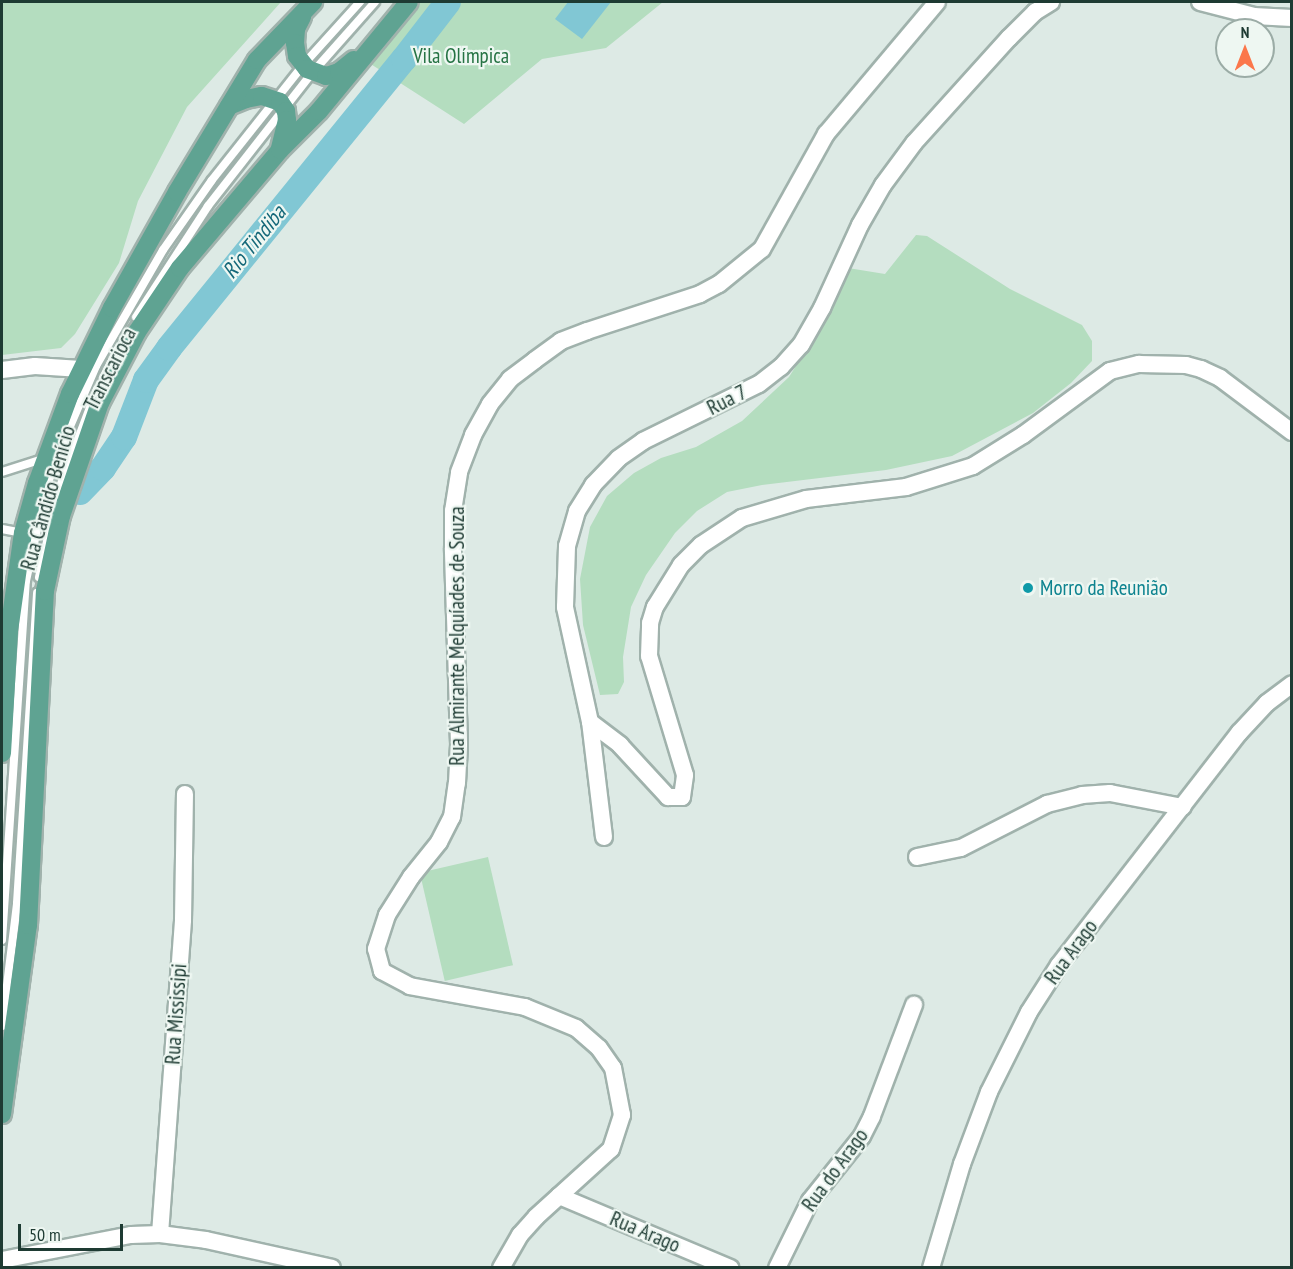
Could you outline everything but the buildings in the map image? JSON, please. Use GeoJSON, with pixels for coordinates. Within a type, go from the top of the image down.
{"type":"FeatureCollection","features":[{"type":"Feature","properties":{"kind":"main road","name":"Rua Cândido Benício"},"geometry":{"type":"LineString","coordinates":[[2,1114],[28,926],[45,591],[61,516],[100,403],[137,332],[180,268],[280,150],[319,111],[409,2]]}},
{"type":"Feature","properties":{"kind":"main road"},"geometry":{"type":"LineString","coordinates":[[309,6],[296,29],[295,43],[297,56],[307,69],[326,76],[339,72],[378,40]]}},
{"type":"Feature","properties":{"kind":"main road","name":"Rua Cândido Benício"},"geometry":{"type":"LineString","coordinates":[[2,753],[9,631],[23,533],[46,458],[81,369],[177,192],[257,60],[309,6]]}},
{"type":"Feature","properties":{"kind":"main road"},"geometry":{"type":"LineString","coordinates":[[229,106],[262,96],[280,104],[287,120],[280,150]]}},
{"type":"Feature","properties":{"kind":"street","name":"Rua Almirante Melquíades de Souza"},"geometry":{"type":"LineString","coordinates":[[501,1268],[520,1235],[611,1149],[622,1115],[620,1092],[613,1068],[599,1048],[576,1028],[525,1007],[410,986],[382,971],[376,949],[387,915],[411,877],[439,842],[452,817],[459,744],[453,511],[459,472],[473,435],[490,404],[510,379],[535,360],[561,342],[586,331],[700,294],[719,284],[762,249],[826,134],[937,2]]}},
{"type":"Feature","properties":{"kind":"street","name":"Rua 7"},"geometry":{"type":"LineString","coordinates":[[604,837],[590,722],[570,636],[564,583],[567,546],[577,511],[593,485],[619,458],[643,441],[759,384],[781,368],[801,345],[822,308],[860,225],[883,185],[914,143],[1009,38],[1035,12],[1051,2]]}},
{"type":"Feature","properties":{"kind":"street"},"geometry":{"type":"LineString","coordinates":[[1200,2],[1254,16],[1292,18]]}},
{"type":"Feature","properties":{"kind":"street"},"geometry":{"type":"LineString","coordinates":[[590,722],[620,745],[668,797],[682,797],[685,776],[649,656],[650,623],[655,607],[681,565],[701,545],[742,518],[806,500],[906,487],[973,466],[1023,435],[1110,371],[1139,364],[1186,365],[1201,369],[1220,378],[1292,432]]}},
{"type":"Feature","properties":{"kind":"street"},"geometry":{"type":"LineString","coordinates":[[2,370],[34,366],[81,369]]}},
{"type":"Feature","properties":{"kind":"street","name":"Rua Arago"},"geometry":{"type":"LineString","coordinates":[[931,1268],[962,1164],[989,1092],[1029,1012],[1059,964],[1239,733],[1267,703],[1292,684]]}},
{"type":"Feature","properties":{"kind":"street","name":"Rua Mississipi"},"geometry":{"type":"LineString","coordinates":[[160,1234],[183,920],[185,794]]}},
{"type":"Feature","properties":{"kind":"street"},"geometry":{"type":"LineString","coordinates":[[917,857],[961,848],[1047,804],[1082,795],[1110,794],[1183,807]]}},
{"type":"Feature","properties":{"kind":"street","name":"Rua do Arago"},"geometry":{"type":"LineString","coordinates":[[777,1268],[810,1202],[861,1136],[872,1116],[914,1005]]}},
{"type":"Feature","properties":{"kind":"street","name":"Rua Arago"},"geometry":{"type":"LineString","coordinates":[[560,1196],[730,1268]]}},
{"type":"Feature","properties":{"kind":"street"},"geometry":{"type":"LineString","coordinates":[[2,1260],[130,1235],[160,1234],[206,1240],[333,1268]]}},
{"type":"Feature","properties":{"kind":"lane","name":"Transcarioca"},"geometry":{"type":"LineString","coordinates":[[2,1026],[17,903],[33,627],[46,541],[58,492],[91,400],[132,324],[208,206],[280,104],[360,2]]}},
{"type":"Feature","properties":{"kind":"lane","name":"Transcarioca"},"geometry":{"type":"LineString","coordinates":[[307,69],[375,2]]}},
{"type":"Feature","properties":{"kind":"lane","name":"Transcarioca"},"geometry":{"type":"LineString","coordinates":[[2,940],[22,613],[26,581],[46,488],[82,395],[124,314],[163,250],[212,180],[280,104]]}},
{"type":"Feature","properties":{"kind":"lane"},"geometry":{"type":"LineString","coordinates":[[2,472],[46,458]]}},
{"type":"Feature","properties":{"kind":"lane"},"geometry":{"type":"LineString","coordinates":[[2,529],[23,533]]}},
{"type":"Feature","properties":{"kind":"green space"},"geometry":{"type":"Polygon","coordinates":[[[2,2],[281,2],[187,107],[138,201],[119,263],[75,334],[61,348],[2,355],[2,2]]]}},
{"type":"Feature","properties":{"kind":"green space","name":"Vila Olímpica"},"geometry":{"type":"Polygon","coordinates":[[[411,2],[663,2],[606,48],[542,59],[464,124],[366,61],[411,2]]]}},
{"type":"Feature","properties":{"kind":"green space"},"geometry":{"type":"Polygon","coordinates":[[[916,235],[927,236],[1010,289],[1082,325],[1092,341],[1092,361],[1071,383],[1033,413],[952,456],[886,470],[762,485],[727,492],[697,511],[675,533],[646,575],[631,607],[623,657],[624,682],[618,694],[600,695],[583,625],[580,579],[590,527],[607,496],[634,473],[661,458],[696,447],[742,421],[789,377],[823,323],[840,277],[848,268],[885,274],[916,235]]]}},
{"type":"Feature","properties":{"kind":"green space"},"geometry":{"type":"Polygon","coordinates":[[[488,857],[513,965],[445,981],[420,873],[488,857]]]}},
{"type":"Feature","properties":{"kind":"water"},"geometry":{"type":"Polygon","coordinates":[[[568,2],[611,2],[582,39],[555,19],[568,2]]]}},
{"type":"Feature","properties":{"kind":"waterway","name":"Rio Tindiba"},"geometry":{"type":"LineString","coordinates":[[80,492],[103,468],[124,437],[146,380],[169,348],[448,2]]}},
{"type":"Feature","properties":{"kind":"place","name":"Morro da Reunião"},"geometry":{"type":"Point","coordinates":[1028,588]}}]}
